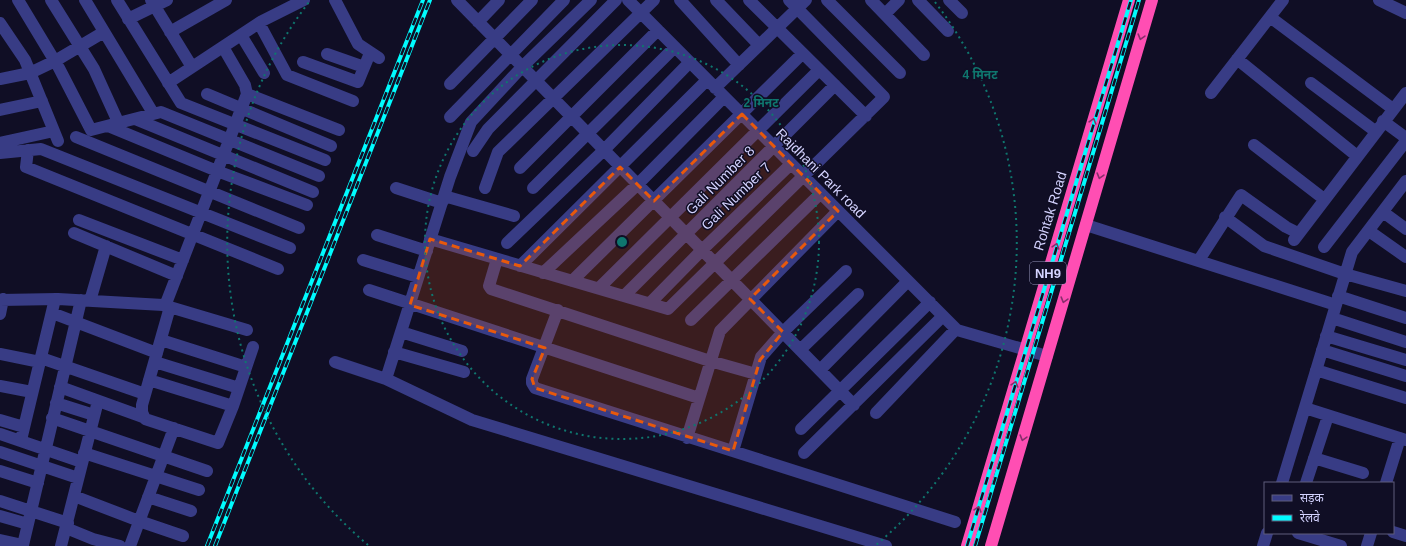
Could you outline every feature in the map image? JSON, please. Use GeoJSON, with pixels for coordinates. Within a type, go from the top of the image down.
{"type":"FeatureCollection","features":[{"type":"Feature","properties":{"kind":"highway","name":"Rohtak Road"},"geometry":{"type":"LineString","coordinates":[[967,546],[1129,0]]}},
{"type":"Feature","properties":{"kind":"highway","name":"NH9"},"geometry":{"type":"LineString","coordinates":[[991,546],[1152,0]]}},
{"type":"Feature","properties":{"kind":"street"},"geometry":{"type":"LineString","coordinates":[[18,0],[55,61],[90,130],[114,125],[153,113],[163,113],[320,176]]}},
{"type":"Feature","properties":{"kind":"street"},"geometry":{"type":"LineString","coordinates":[[52,0],[94,69],[114,125],[217,171],[307,205]]}},
{"type":"Feature","properties":{"kind":"street"},"geometry":{"type":"LineString","coordinates":[[85,0],[153,113]]}},
{"type":"Feature","properties":{"kind":"street"},"geometry":{"type":"LineString","coordinates":[[117,0],[181,103],[325,160]]}},
{"type":"Feature","properties":{"kind":"street"},"geometry":{"type":"LineString","coordinates":[[128,18],[153,3],[167,0]]}},
{"type":"Feature","properties":{"kind":"street"},"geometry":{"type":"LineString","coordinates":[[170,32],[226,0]]}},
{"type":"Feature","properties":{"kind":"street"},"geometry":{"type":"LineString","coordinates":[[168,83],[259,23],[304,0]]}},
{"type":"Feature","properties":{"kind":"street"},"geometry":{"type":"LineString","coordinates":[[303,62],[358,82],[364,67],[374,56],[358,44],[334,0]]}},
{"type":"Feature","properties":{"kind":"street"},"geometry":{"type":"LineString","coordinates":[[457,0],[854,404]]}},
{"type":"Feature","properties":{"kind":"street"},"geometry":{"type":"LineString","coordinates":[[478,22],[499,0]]}},
{"type":"Feature","properties":{"kind":"street"},"geometry":{"type":"LineString","coordinates":[[450,84],[532,0]]}},
{"type":"Feature","properties":{"kind":"street"},"geometry":{"type":"LineString","coordinates":[[450,118],[564,0]]}},
{"type":"Feature","properties":{"kind":"street"},"geometry":{"type":"LineString","coordinates":[[386,379],[430,239],[471,122],[522,67],[590,0]]}},
{"type":"Feature","properties":{"kind":"street"},"geometry":{"type":"LineString","coordinates":[[473,151],[488,129],[616,0]]}},
{"type":"Feature","properties":{"kind":"street","name":"Rajdhani Park road"},"geometry":{"type":"LineString","coordinates":[[628,0],[956,329],[1048,356]]}},
{"type":"Feature","properties":{"kind":"street"},"geometry":{"type":"LineString","coordinates":[[485,188],[498,152],[654,0]]}},
{"type":"Feature","properties":{"kind":"street"},"geometry":{"type":"LineString","coordinates":[[680,0],[739,65]]}},
{"type":"Feature","properties":{"kind":"street"},"geometry":{"type":"LineString","coordinates":[[716,0],[759,45]]}},
{"type":"Feature","properties":{"kind":"street"},"geometry":{"type":"LineString","coordinates":[[749,0],[866,116]]}},
{"type":"Feature","properties":{"kind":"street"},"geometry":{"type":"LineString","coordinates":[[520,266],[620,167],[716,88],[777,29],[793,4],[806,0]]}},
{"type":"Feature","properties":{"kind":"street"},"geometry":{"type":"LineString","coordinates":[[828,0],[900,73]]}},
{"type":"Feature","properties":{"kind":"street"},"geometry":{"type":"LineString","coordinates":[[871,0],[924,54]]}},
{"type":"Feature","properties":{"kind":"street"},"geometry":{"type":"LineString","coordinates":[[885,14],[899,0]]}},
{"type":"Feature","properties":{"kind":"street"},"geometry":{"type":"LineString","coordinates":[[918,0],[948,31]]}},
{"type":"Feature","properties":{"kind":"street"},"geometry":{"type":"LineString","coordinates":[[950,0],[962,13]]}},
{"type":"Feature","properties":{"kind":"street"},"geometry":{"type":"LineString","coordinates":[[1211,93],[1283,0]]}},
{"type":"Feature","properties":{"kind":"street"},"geometry":{"type":"LineString","coordinates":[[1379,0],[1406,13]]}},
{"type":"Feature","properties":{"kind":"street"},"geometry":{"type":"LineString","coordinates":[[153,3],[192,67]]}},
{"type":"Feature","properties":{"kind":"street"},"geometry":{"type":"LineString","coordinates":[[430,239],[668,309],[883,99],[884,95],[793,4]]}},
{"type":"Feature","properties":{"kind":"street"},"geometry":{"type":"LineString","coordinates":[[1270,17],[1393,109]]}},
{"type":"Feature","properties":{"kind":"street"},"geometry":{"type":"LineString","coordinates":[[259,23],[287,75],[353,101]]}},
{"type":"Feature","properties":{"kind":"street"},"geometry":{"type":"LineString","coordinates":[[0,143],[56,136],[25,60],[2,30]]}},
{"type":"Feature","properties":{"kind":"street"},"geometry":{"type":"LineString","coordinates":[[520,168],[658,30]]}},
{"type":"Feature","properties":{"kind":"street"},"geometry":{"type":"LineString","coordinates":[[0,79],[30,73],[55,61],[104,32]]}},
{"type":"Feature","properties":{"kind":"street"},"geometry":{"type":"LineString","coordinates":[[241,35],[264,74]]}},
{"type":"Feature","properties":{"kind":"street"},"geometry":{"type":"LineString","coordinates":[[144,417],[142,405],[161,340],[168,307],[177,276],[247,94],[245,85],[223,47]]}},
{"type":"Feature","properties":{"kind":"street"},"geometry":{"type":"LineString","coordinates":[[533,188],[675,47]]}},
{"type":"Feature","properties":{"kind":"street"},"geometry":{"type":"LineString","coordinates":[[327,54],[364,67]]}},
{"type":"Feature","properties":{"kind":"street"},"geometry":{"type":"LineString","coordinates":[[572,280],[802,54]]}},
{"type":"Feature","properties":{"kind":"street"},"geometry":{"type":"LineString","coordinates":[[1237,59],[1357,156]]}},
{"type":"Feature","properties":{"kind":"street"},"geometry":{"type":"LineString","coordinates":[[507,243],[604,150],[690,62]]}},
{"type":"Feature","properties":{"kind":"street"},"geometry":{"type":"LineString","coordinates":[[599,288],[818,70]]}},
{"type":"Feature","properties":{"kind":"street"},"geometry":{"type":"LineString","coordinates":[[1311,83],[1375,131]]}},
{"type":"Feature","properties":{"kind":"street","name":"Gali Number 8"},"geometry":{"type":"LineString","coordinates":[[624,296],[687,235],[835,85]]}},
{"type":"Feature","properties":{"kind":"street"},"geometry":{"type":"LineString","coordinates":[[543,273],[638,184],[716,88]]}},
{"type":"Feature","properties":{"kind":"street"},"geometry":{"type":"LineString","coordinates":[[207,94],[331,146]]}},
{"type":"Feature","properties":{"kind":"street"},"geometry":{"type":"LineString","coordinates":[[247,94],[340,130]]}},
{"type":"Feature","properties":{"kind":"street"},"geometry":{"type":"LineString","coordinates":[[1199,260],[1225,218],[1243,195],[1296,236],[1375,131],[1404,98]]}},
{"type":"Feature","properties":{"kind":"street"},"geometry":{"type":"LineString","coordinates":[[0,110],[42,101]]}},
{"type":"Feature","properties":{"kind":"street"},"geometry":{"type":"LineString","coordinates":[[135,119],[313,192]]}},
{"type":"Feature","properties":{"kind":"street"},"geometry":{"type":"LineString","coordinates":[[1324,247],[1406,140],[1383,121]]}},
{"type":"Feature","properties":{"kind":"street"},"geometry":{"type":"LineString","coordinates":[[76,137],[299,228]]}},
{"type":"Feature","properties":{"kind":"street"},"geometry":{"type":"LineString","coordinates":[[1254,145],[1324,199]]}},
{"type":"Feature","properties":{"kind":"street"},"geometry":{"type":"LineString","coordinates":[[0,153],[41,149],[201,214],[290,248]]}},
{"type":"Feature","properties":{"kind":"street"},"geometry":{"type":"LineString","coordinates":[[28,150],[26,167],[278,269]]}},
{"type":"Feature","properties":{"kind":"street","name":"Gali Number 7"},"geometry":{"type":"LineString","coordinates":[[650,303],[702,250],[791,164]]}},
{"type":"Feature","properties":{"kind":"street"},"geometry":{"type":"LineString","coordinates":[[1282,482],[1352,252],[1383,212],[1402,196],[1406,181]]}},
{"type":"Feature","properties":{"kind":"street"},"geometry":{"type":"LineString","coordinates":[[396,188],[514,216]]}},
{"type":"Feature","properties":{"kind":"street"},"geometry":{"type":"LineString","coordinates":[[691,320],[820,194]]}},
{"type":"Feature","properties":{"kind":"street"},"geometry":{"type":"LineString","coordinates":[[688,438],[720,331],[838,211]]}},
{"type":"Feature","properties":{"kind":"street"},"geometry":{"type":"LineString","coordinates":[[1383,212],[1406,229]]}},
{"type":"Feature","properties":{"kind":"street"},"geometry":{"type":"LineString","coordinates":[[1225,218],[1264,246],[1345,274],[1406,291]]}},
{"type":"Feature","properties":{"kind":"street"},"geometry":{"type":"LineString","coordinates":[[79,220],[183,260]]}},
{"type":"Feature","properties":{"kind":"street"},"geometry":{"type":"LineString","coordinates":[[1086,225],[1337,301],[1406,318]]}},
{"type":"Feature","properties":{"kind":"street"},"geometry":{"type":"LineString","coordinates":[[1369,231],[1406,257]]}},
{"type":"Feature","properties":{"kind":"street"},"geometry":{"type":"LineString","coordinates":[[74,233],[177,276]]}},
{"type":"Feature","properties":{"kind":"street"},"geometry":{"type":"LineString","coordinates":[[377,235],[427,251]]}},
{"type":"Feature","properties":{"kind":"street"},"geometry":{"type":"LineString","coordinates":[[0,540],[23,546],[52,418],[76,323],[106,246]]}},
{"type":"Feature","properties":{"kind":"street"},"geometry":{"type":"LineString","coordinates":[[497,259],[489,288],[710,361],[756,374]]}},
{"type":"Feature","properties":{"kind":"street"},"geometry":{"type":"LineString","coordinates":[[363,260],[418,277]]}},
{"type":"Feature","properties":{"kind":"street"},"geometry":{"type":"LineString","coordinates":[[733,451],[761,357],[783,332],[846,271]]}},
{"type":"Feature","properties":{"kind":"street"},"geometry":{"type":"LineString","coordinates":[[820,370],[908,281]]}},
{"type":"Feature","properties":{"kind":"street"},"geometry":{"type":"LineString","coordinates":[[369,290],[410,305],[699,398]]}},
{"type":"Feature","properties":{"kind":"street"},"geometry":{"type":"LineString","coordinates":[[800,350],[858,294]]}},
{"type":"Feature","properties":{"kind":"street"},"geometry":{"type":"LineString","coordinates":[[21,440],[55,299]]}},
{"type":"Feature","properties":{"kind":"street"},"geometry":{"type":"LineString","coordinates":[[0,314],[2,300],[86,300],[168,307],[247,330]]}},
{"type":"Feature","properties":{"kind":"street"},"geometry":{"type":"LineString","coordinates":[[801,428],[930,302]]}},
{"type":"Feature","properties":{"kind":"street"},"geometry":{"type":"LineString","coordinates":[[558,310],[532,379],[532,383],[536,388],[688,438],[955,522]]}},
{"type":"Feature","properties":{"kind":"street"},"geometry":{"type":"LineString","coordinates":[[52,313],[156,358],[239,388]]}},
{"type":"Feature","properties":{"kind":"street"},"geometry":{"type":"LineString","coordinates":[[804,453],[943,316]]}},
{"type":"Feature","properties":{"kind":"street"},"geometry":{"type":"LineString","coordinates":[[1332,318],[1406,342]]}},
{"type":"Feature","properties":{"kind":"street"},"geometry":{"type":"LineString","coordinates":[[876,413],[956,329]]}},
{"type":"Feature","properties":{"kind":"street"},"geometry":{"type":"LineString","coordinates":[[401,332],[462,351]]}},
{"type":"Feature","properties":{"kind":"street"},"geometry":{"type":"LineString","coordinates":[[1326,336],[1406,360]]}},
{"type":"Feature","properties":{"kind":"street"},"geometry":{"type":"LineString","coordinates":[[161,340],[246,367]]}},
{"type":"Feature","properties":{"kind":"street"},"geometry":{"type":"LineString","coordinates":[[60,387],[146,419],[218,443],[233,406],[253,347]]}},
{"type":"Feature","properties":{"kind":"street"},"geometry":{"type":"LineString","coordinates":[[1322,350],[1406,376]]}},
{"type":"Feature","properties":{"kind":"street"},"geometry":{"type":"LineString","coordinates":[[394,352],[464,372]]}},
{"type":"Feature","properties":{"kind":"street"},"geometry":{"type":"LineString","coordinates":[[0,354],[40,360],[65,366],[145,394]]}},
{"type":"Feature","properties":{"kind":"street"},"geometry":{"type":"LineString","coordinates":[[335,362],[386,379],[472,420],[886,546]]}},
{"type":"Feature","properties":{"kind":"street"},"geometry":{"type":"LineString","coordinates":[[1316,370],[1406,398]]}},
{"type":"Feature","properties":{"kind":"street"},"geometry":{"type":"LineString","coordinates":[[149,380],[233,406]]}},
{"type":"Feature","properties":{"kind":"street"},"geometry":{"type":"LineString","coordinates":[[0,386],[32,392]]}},
{"type":"Feature","properties":{"kind":"street"},"geometry":{"type":"LineString","coordinates":[[65,545],[67,525],[98,401]]}},
{"type":"Feature","properties":{"kind":"street"},"geometry":{"type":"LineString","coordinates":[[56,403],[94,415]]}},
{"type":"Feature","properties":{"kind":"street"},"geometry":{"type":"LineString","coordinates":[[1305,408],[1403,439],[1386,482]]}},
{"type":"Feature","properties":{"kind":"street"},"geometry":{"type":"LineString","coordinates":[[1306,482],[1328,416]]}},
{"type":"Feature","properties":{"kind":"street"},"geometry":{"type":"LineString","coordinates":[[52,418],[208,471]]}},
{"type":"Feature","properties":{"kind":"street"},"geometry":{"type":"LineString","coordinates":[[0,420],[24,427]]}},
{"type":"Feature","properties":{"kind":"street"},"geometry":{"type":"LineString","coordinates":[[130,546],[174,428]]}},
{"type":"Feature","properties":{"kind":"street"},"geometry":{"type":"LineString","coordinates":[[0,434],[45,448],[156,476],[199,490]]}},
{"type":"Feature","properties":{"kind":"street"},"geometry":{"type":"LineString","coordinates":[[0,452],[78,478]]}},
{"type":"Feature","properties":{"kind":"street"},"geometry":{"type":"LineString","coordinates":[[1314,458],[1363,473]]}},
{"type":"Feature","properties":{"kind":"street"},"geometry":{"type":"LineString","coordinates":[[0,471],[38,483]]}},
{"type":"Feature","properties":{"kind":"street"},"geometry":{"type":"LineString","coordinates":[[74,496],[183,536]]}},
{"type":"Feature","properties":{"kind":"street"},"geometry":{"type":"LineString","coordinates":[[148,497],[191,511]]}},
{"type":"Feature","properties":{"kind":"street"},"geometry":{"type":"LineString","coordinates":[[0,501],[32,510],[93,538],[120,546]]}},
{"type":"Feature","properties":{"kind":"street"},"geometry":{"type":"LineString","coordinates":[[0,516],[28,524]]}},
{"type":"Feature","properties":{"kind":"street"},"geometry":{"type":"LineString","coordinates":[[1394,532],[1406,536]]}},
{"type":"Feature","properties":{"kind":"street"},"geometry":{"type":"LineString","coordinates":[[1263,546],[1267,534]]}},
{"type":"Feature","properties":{"kind":"street"},"geometry":{"type":"LineString","coordinates":[[1301,534],[1340,546]]}},
{"type":"Feature","properties":{"kind":"street"},"geometry":{"type":"LineString","coordinates":[[1367,546],[1371,534]]}},
{"type":"Feature","properties":{"kind":"highlighted area"},"geometry":{"type":"Polygon","coordinates":[[[742,114],[838,211],[750,299],[783,332],[760,360],[733,451],[535,388],[532,379],[545,348],[410,305],[430,239],[520,266],[620,167],[654,201],[742,114]]]}},
{"type":"Feature","properties":{"kind":"railway"},"geometry":{"type":"LineString","coordinates":[[207,546],[423,0]]}},
{"type":"Feature","properties":{"kind":"railway"},"geometry":{"type":"LineString","coordinates":[[215,546],[430,0]]}},
{"type":"Feature","properties":{"kind":"railway"},"geometry":{"type":"LineString","coordinates":[[967,546],[1131,0]]}},
{"type":"Feature","properties":{"kind":"railway"},"geometry":{"type":"LineString","coordinates":[[975,546],[1139,0]]}}]}
